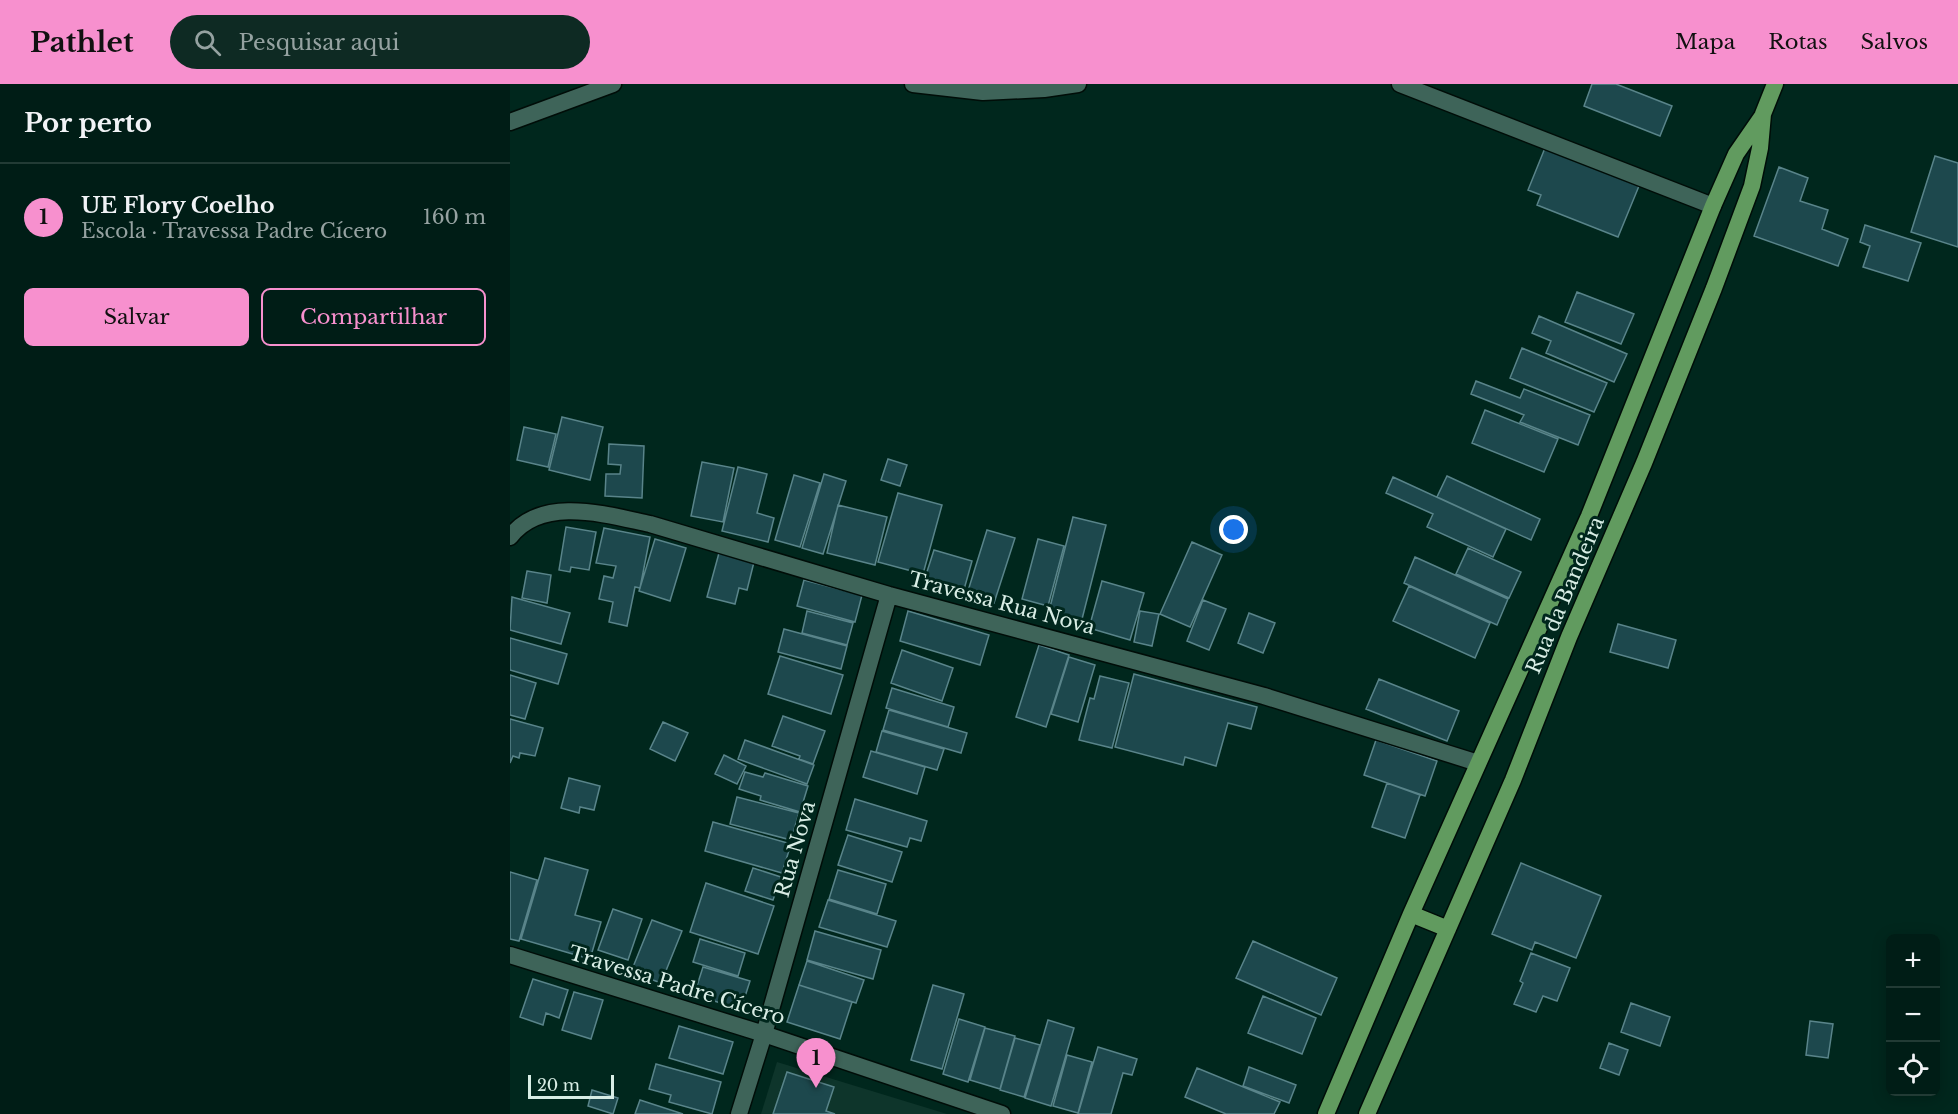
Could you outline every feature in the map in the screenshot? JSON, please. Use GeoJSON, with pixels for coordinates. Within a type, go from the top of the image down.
{"type":"FeatureCollection","features":[{"type":"Feature","properties":{"kind":"main road","name":"Rua da Bandeira"},"geometry":{"type":"LineString","coordinates":[[1367,1114],[1513,780],[1569,637],[1644,463],[1714,288],[1752,186],[1760,148],[1763,114],[1775,84]]}},
{"type":"Feature","properties":{"kind":"main road"},"geometry":{"type":"LineString","coordinates":[[1326,1114],[1588,516],[1713,206],[1736,154],[1763,114]]}},
{"type":"Feature","properties":{"kind":"main road"},"geometry":{"type":"LineString","coordinates":[[1412,914],[1448,929]]}},
{"type":"Feature","properties":{"kind":"street"},"geometry":{"type":"LineString","coordinates":[[510,122],[613,84]]}},
{"type":"Feature","properties":{"kind":"street"},"geometry":{"type":"LineString","coordinates":[[913,84],[983,92],[1044,89],[1078,84]]}},
{"type":"Feature","properties":{"kind":"street"},"geometry":{"type":"LineString","coordinates":[[1400,84],[1713,206]]}},
{"type":"Feature","properties":{"kind":"street","name":"Travessa Rua Nova"},"geometry":{"type":"LineString","coordinates":[[513,534],[530,519],[549,513],[578,512],[609,515],[660,527],[889,595],[1264,696],[1478,763]]}},
{"type":"Feature","properties":{"kind":"street","name":"Rua Nova"},"geometry":{"type":"LineString","coordinates":[[739,1114],[764,1035],[889,595]]}},
{"type":"Feature","properties":{"kind":"street","name":"Travessa Padre Cícero"},"geometry":{"type":"LineString","coordinates":[[510,955],[764,1035],[1002,1114]]}},
{"type":"Feature","properties":{"kind":"shaded area"},"geometry":{"type":"Polygon","coordinates":[[[777,1062],[947,1114],[761,1114],[777,1062]]]}},
{"type":"Feature","properties":{"kind":"building"},"geometry":{"type":"Polygon","coordinates":[[[1592,84],[1616,84],[1672,106],[1660,136],[1584,106],[1592,84]]]}},
{"type":"Feature","properties":{"kind":"building"},"geometry":{"type":"Polygon","coordinates":[[[1545,148],[1639,186],[1618,237],[1537,205],[1541,195],[1528,190],[1545,148]]]}},
{"type":"Feature","properties":{"kind":"building"},"geometry":{"type":"Polygon","coordinates":[[[1935,156],[1958,163],[1958,247],[1911,232],[1935,156]]]}},
{"type":"Feature","properties":{"kind":"building"},"geometry":{"type":"Polygon","coordinates":[[[1779,167],[1808,178],[1800,201],[1828,210],[1822,229],[1848,239],[1838,266],[1754,236],[1779,167]]]}},
{"type":"Feature","properties":{"kind":"building"},"geometry":{"type":"Polygon","coordinates":[[[1865,225],[1921,243],[1908,281],[1863,267],[1870,246],[1860,242],[1865,225]]]}},
{"type":"Feature","properties":{"kind":"building"},"geometry":{"type":"Polygon","coordinates":[[[1577,292],[1634,314],[1621,344],[1565,322],[1577,292]]]}},
{"type":"Feature","properties":{"kind":"building"},"geometry":{"type":"Polygon","coordinates":[[[1539,316],[1627,354],[1614,382],[1546,353],[1551,341],[1532,333],[1539,316]]]}},
{"type":"Feature","properties":{"kind":"building"},"geometry":{"type":"Polygon","coordinates":[[[1522,348],[1607,383],[1594,412],[1510,378],[1522,348]]]}},
{"type":"Feature","properties":{"kind":"building"},"geometry":{"type":"Polygon","coordinates":[[[1476,381],[1520,398],[1524,389],[1590,415],[1578,445],[1520,422],[1524,415],[1471,394],[1476,381]]]}},
{"type":"Feature","properties":{"kind":"building"},"geometry":{"type":"Polygon","coordinates":[[[1485,410],[1558,439],[1544,472],[1472,443],[1485,410]]]}},
{"type":"Feature","properties":{"kind":"building"},"geometry":{"type":"Polygon","coordinates":[[[562,417],[603,427],[590,480],[549,470],[562,417]]]}},
{"type":"Feature","properties":{"kind":"building"},"geometry":{"type":"Polygon","coordinates":[[[524,427],[556,434],[548,467],[517,460],[524,427]]]}},
{"type":"Feature","properties":{"kind":"building"},"geometry":{"type":"Polygon","coordinates":[[[609,444],[644,446],[642,498],[605,496],[606,474],[620,474],[621,465],[608,464],[609,444]]]}},
{"type":"Feature","properties":{"kind":"building"},"geometry":{"type":"Polygon","coordinates":[[[888,459],[907,465],[900,486],[881,480],[888,459]]]}},
{"type":"Feature","properties":{"kind":"building"},"geometry":{"type":"Polygon","coordinates":[[[702,462],[734,468],[723,522],[691,516],[702,462]]]}},
{"type":"Feature","properties":{"kind":"building"},"geometry":{"type":"Polygon","coordinates":[[[738,467],[767,474],[757,513],[774,518],[768,542],[722,531],[738,467]]]}},
{"type":"Feature","properties":{"kind":"building"},"geometry":{"type":"Polygon","coordinates":[[[824,474],[846,481],[823,554],[802,548],[824,474]]]}},
{"type":"Feature","properties":{"kind":"building"},"geometry":{"type":"Polygon","coordinates":[[[794,475],[820,483],[800,547],[775,540],[794,475]]]}},
{"type":"Feature","properties":{"kind":"building"},"geometry":{"type":"Polygon","coordinates":[[[1447,476],[1540,519],[1531,540],[1437,497],[1447,476]]]}},
{"type":"Feature","properties":{"kind":"building"},"geometry":{"type":"Polygon","coordinates":[[[1393,477],[1506,529],[1493,557],[1427,527],[1433,514],[1386,493],[1393,477]]]}},
{"type":"Feature","properties":{"kind":"building"},"geometry":{"type":"Polygon","coordinates":[[[898,493],[942,505],[923,574],[878,562],[898,493]]]}},
{"type":"Feature","properties":{"kind":"building"},"geometry":{"type":"Polygon","coordinates":[[[838,505],[887,517],[875,565],[827,553],[838,505]]]}},
{"type":"Feature","properties":{"kind":"building"},"geometry":{"type":"Polygon","coordinates":[[[1073,517],[1106,525],[1081,623],[1048,615],[1073,517]]]}},
{"type":"Feature","properties":{"kind":"building"},"geometry":{"type":"Polygon","coordinates":[[[566,527],[596,532],[589,570],[571,567],[570,572],[559,570],[566,527]]]}},
{"type":"Feature","properties":{"kind":"building"},"geometry":{"type":"Polygon","coordinates":[[[604,528],[650,537],[640,588],[635,587],[627,626],[609,622],[613,602],[599,599],[604,576],[613,578],[616,566],[596,563],[604,528]]]}},
{"type":"Feature","properties":{"kind":"building"},"geometry":{"type":"Polygon","coordinates":[[[987,530],[1015,538],[994,603],[967,594],[987,530]]]}},
{"type":"Feature","properties":{"kind":"building"},"geometry":{"type":"Polygon","coordinates":[[[655,539],[686,548],[670,601],[639,591],[655,539]]]}},
{"type":"Feature","properties":{"kind":"building"},"geometry":{"type":"Polygon","coordinates":[[[1038,539],[1064,546],[1048,606],[1022,599],[1038,539]]]}},
{"type":"Feature","properties":{"kind":"building"},"geometry":{"type":"Polygon","coordinates":[[[1192,542],[1222,555],[1190,627],[1160,614],[1192,542]]]}},
{"type":"Feature","properties":{"kind":"building"},"geometry":{"type":"Polygon","coordinates":[[[1468,548],[1521,572],[1509,598],[1456,574],[1468,548]]]}},
{"type":"Feature","properties":{"kind":"building"},"geometry":{"type":"Polygon","coordinates":[[[934,550],[972,561],[963,593],[924,581],[934,550]]]}},
{"type":"Feature","properties":{"kind":"building"},"geometry":{"type":"Polygon","coordinates":[[[719,553],[754,562],[747,590],[739,588],[735,604],[707,597],[719,553]]]}},
{"type":"Feature","properties":{"kind":"building"},"geometry":{"type":"Polygon","coordinates":[[[1415,557],[1508,599],[1497,625],[1404,583],[1415,557]]]}},
{"type":"Feature","properties":{"kind":"building"},"geometry":{"type":"Polygon","coordinates":[[[527,571],[551,575],[547,603],[522,598],[527,571]]]}},
{"type":"Feature","properties":{"kind":"building"},"geometry":{"type":"Polygon","coordinates":[[[804,580],[862,595],[855,622],[797,606],[804,580]]]}},
{"type":"Feature","properties":{"kind":"building"},"geometry":{"type":"Polygon","coordinates":[[[1102,581],[1144,593],[1130,640],[1089,628],[1102,581]]]}},
{"type":"Feature","properties":{"kind":"building"},"geometry":{"type":"Polygon","coordinates":[[[1409,586],[1490,623],[1475,658],[1393,621],[1409,586]]]}},
{"type":"Feature","properties":{"kind":"building"},"geometry":{"type":"Polygon","coordinates":[[[512,597],[570,613],[561,644],[510,630],[512,597]]]}},
{"type":"Feature","properties":{"kind":"building"},"geometry":{"type":"Polygon","coordinates":[[[1203,600],[1226,609],[1209,650],[1187,641],[1203,600]]]}},
{"type":"Feature","properties":{"kind":"building"},"geometry":{"type":"Polygon","coordinates":[[[807,611],[853,623],[847,645],[802,633],[807,611]]]}},
{"type":"Feature","properties":{"kind":"building"},"geometry":{"type":"Polygon","coordinates":[[[908,611],[989,635],[980,665],[900,641],[908,611]]]}},
{"type":"Feature","properties":{"kind":"building"},"geometry":{"type":"Polygon","coordinates":[[[1140,611],[1159,614],[1152,646],[1134,642],[1140,611]]]}},
{"type":"Feature","properties":{"kind":"building"},"geometry":{"type":"Polygon","coordinates":[[[1249,613],[1275,623],[1263,653],[1238,643],[1249,613]]]}},
{"type":"Feature","properties":{"kind":"building"},"geometry":{"type":"Polygon","coordinates":[[[1618,624],[1676,640],[1668,668],[1610,652],[1618,624]]]}},
{"type":"Feature","properties":{"kind":"building"},"geometry":{"type":"Polygon","coordinates":[[[784,629],[847,646],[841,669],[778,652],[784,629]]]}},
{"type":"Feature","properties":{"kind":"building"},"geometry":{"type":"Polygon","coordinates":[[[510,638],[567,654],[558,684],[510,670],[510,638]]]}},
{"type":"Feature","properties":{"kind":"building"},"geometry":{"type":"Polygon","coordinates":[[[1039,645],[1069,655],[1046,727],[1016,717],[1039,645]]]}},
{"type":"Feature","properties":{"kind":"building"},"geometry":{"type":"Polygon","coordinates":[[[902,650],[953,668],[942,701],[891,683],[902,650]]]}},
{"type":"Feature","properties":{"kind":"building"},"geometry":{"type":"Polygon","coordinates":[[[780,656],[843,675],[831,714],[768,694],[780,656]]]}},
{"type":"Feature","properties":{"kind":"building"},"geometry":{"type":"Polygon","coordinates":[[[1069,657],[1095,665],[1078,722],[1051,714],[1069,657]]]}},
{"type":"Feature","properties":{"kind":"building"},"geometry":{"type":"Polygon","coordinates":[[[1134,674],[1257,707],[1251,729],[1228,723],[1216,766],[1185,757],[1183,765],[1115,747],[1134,674]]]}},
{"type":"Feature","properties":{"kind":"building"},"geometry":{"type":"Polygon","coordinates":[[[510,675],[536,683],[525,719],[510,715],[510,675]]]}},
{"type":"Feature","properties":{"kind":"building"},"geometry":{"type":"Polygon","coordinates":[[[1100,676],[1129,683],[1112,748],[1079,740],[1090,698],[1094,699],[1100,676]]]}},
{"type":"Feature","properties":{"kind":"building"},"geometry":{"type":"Polygon","coordinates":[[[1379,679],[1459,711],[1447,741],[1366,709],[1379,679]]]}},
{"type":"Feature","properties":{"kind":"building"},"geometry":{"type":"Polygon","coordinates":[[[892,688],[954,707],[948,727],[886,708],[892,688]]]}},
{"type":"Feature","properties":{"kind":"building"},"geometry":{"type":"Polygon","coordinates":[[[889,710],[967,733],[961,753],[883,730],[889,710]]]}},
{"type":"Feature","properties":{"kind":"building"},"geometry":{"type":"Polygon","coordinates":[[[783,716],[825,731],[813,764],[799,759],[800,756],[772,746],[783,716]]]}},
{"type":"Feature","properties":{"kind":"building"},"geometry":{"type":"Polygon","coordinates":[[[510,719],[543,728],[535,756],[520,753],[519,758],[513,756],[510,763],[510,719]]]}},
{"type":"Feature","properties":{"kind":"building"},"geometry":{"type":"Polygon","coordinates":[[[663,722],[688,733],[675,761],[650,749],[663,722]]]}},
{"type":"Feature","properties":{"kind":"building"},"geometry":{"type":"Polygon","coordinates":[[[882,731],[944,749],[937,770],[876,752],[882,731]]]}},
{"type":"Feature","properties":{"kind":"building"},"geometry":{"type":"Polygon","coordinates":[[[745,740],[814,765],[807,784],[738,759],[745,740]]]}},
{"type":"Feature","properties":{"kind":"building"},"geometry":{"type":"Polygon","coordinates":[[[1376,740],[1437,761],[1425,796],[1364,775],[1376,740]]]}},
{"type":"Feature","properties":{"kind":"building"},"geometry":{"type":"Polygon","coordinates":[[[871,751],[925,767],[917,794],[863,777],[871,751]]]}},
{"type":"Feature","properties":{"kind":"building"},"geometry":{"type":"Polygon","coordinates":[[[724,755],[746,766],[737,784],[715,774],[724,755]]]}},
{"type":"Feature","properties":{"kind":"building"},"geometry":{"type":"Polygon","coordinates":[[[745,772],[763,777],[765,773],[808,786],[800,812],[760,800],[761,796],[739,789],[745,772]]]}},
{"type":"Feature","properties":{"kind":"building"},"geometry":{"type":"Polygon","coordinates":[[[569,778],[600,786],[594,810],[580,807],[579,813],[561,808],[569,778]]]}},
{"type":"Feature","properties":{"kind":"building"},"geometry":{"type":"Polygon","coordinates":[[[1387,783],[1420,795],[1405,838],[1372,827],[1387,783]]]}},
{"type":"Feature","properties":{"kind":"building"},"geometry":{"type":"Polygon","coordinates":[[[737,797],[799,813],[791,840],[730,824],[737,797]]]}},
{"type":"Feature","properties":{"kind":"building"},"geometry":{"type":"Polygon","coordinates":[[[855,799],[927,821],[921,841],[910,838],[907,847],[846,830],[855,799]]]}},
{"type":"Feature","properties":{"kind":"building"},"geometry":{"type":"Polygon","coordinates":[[[713,822],[791,844],[782,873],[705,851],[713,822]]]}},
{"type":"Feature","properties":{"kind":"building"},"geometry":{"type":"Polygon","coordinates":[[[848,835],[902,852],[892,882],[838,865],[848,835]]]}},
{"type":"Feature","properties":{"kind":"building"},"geometry":{"type":"Polygon","coordinates":[[[545,858],[588,870],[575,915],[601,922],[590,959],[521,939],[545,858]]]}},
{"type":"Feature","properties":{"kind":"building"},"geometry":{"type":"Polygon","coordinates":[[[1521,863],[1601,896],[1576,958],[1535,942],[1532,950],[1492,934],[1521,863]]]}},
{"type":"Feature","properties":{"kind":"building"},"geometry":{"type":"Polygon","coordinates":[[[753,868],[781,877],[773,900],[745,891],[753,868]]]}},
{"type":"Feature","properties":{"kind":"building"},"geometry":{"type":"Polygon","coordinates":[[[838,870],[886,884],[877,914],[829,899],[838,870]]]}},
{"type":"Feature","properties":{"kind":"building"},"geometry":{"type":"Polygon","coordinates":[[[510,872],[537,880],[519,941],[510,939],[510,872]]]}},
{"type":"Feature","properties":{"kind":"building"},"geometry":{"type":"Polygon","coordinates":[[[706,883],[774,906],[758,954],[690,932],[706,883]]]}},
{"type":"Feature","properties":{"kind":"building"},"geometry":{"type":"Polygon","coordinates":[[[828,900],[896,921],[887,947],[819,927],[828,900]]]}},
{"type":"Feature","properties":{"kind":"building"},"geometry":{"type":"Polygon","coordinates":[[[613,909],[642,919],[628,960],[598,950],[613,909]]]}},
{"type":"Feature","properties":{"kind":"building"},"geometry":{"type":"Polygon","coordinates":[[[652,920],[682,931],[661,983],[631,972],[652,920]]]}},
{"type":"Feature","properties":{"kind":"building"},"geometry":{"type":"Polygon","coordinates":[[[815,931],[881,950],[873,979],[807,960],[815,931]]]}},
{"type":"Feature","properties":{"kind":"building"},"geometry":{"type":"Polygon","coordinates":[[[700,939],[745,953],[738,976],[693,962],[700,939]]]}},
{"type":"Feature","properties":{"kind":"building"},"geometry":{"type":"Polygon","coordinates":[[[1253,941],[1337,978],[1321,1015],[1236,978],[1253,941]]]}},
{"type":"Feature","properties":{"kind":"building"},"geometry":{"type":"Polygon","coordinates":[[[1531,953],[1570,968],[1557,1001],[1543,996],[1536,1012],[1514,1004],[1523,983],[1520,981],[1531,953]]]}},
{"type":"Feature","properties":{"kind":"building"},"geometry":{"type":"Polygon","coordinates":[[[807,961],[864,980],[856,1003],[799,985],[807,961]]]}},
{"type":"Feature","properties":{"kind":"building"},"geometry":{"type":"Polygon","coordinates":[[[703,967],[750,981],[741,1009],[694,995],[703,967]]]}},
{"type":"Feature","properties":{"kind":"building"},"geometry":{"type":"Polygon","coordinates":[[[533,979],[568,990],[559,1018],[546,1013],[543,1025],[520,1017],[533,979]]]}},
{"type":"Feature","properties":{"kind":"building"},"geometry":{"type":"Polygon","coordinates":[[[799,985],[852,1002],[840,1039],[787,1022],[799,985]]]}},
{"type":"Feature","properties":{"kind":"building"},"geometry":{"type":"Polygon","coordinates":[[[933,985],[964,994],[942,1069],[911,1060],[933,985]]]}},
{"type":"Feature","properties":{"kind":"building"},"geometry":{"type":"Polygon","coordinates":[[[574,992],[603,1000],[591,1039],[562,1030],[574,992]]]}},
{"type":"Feature","properties":{"kind":"building"},"geometry":{"type":"Polygon","coordinates":[[[1263,996],[1316,1018],[1302,1054],[1248,1033],[1263,996]]]}},
{"type":"Feature","properties":{"kind":"building"},"geometry":{"type":"Polygon","coordinates":[[[1631,1003],[1670,1017],[1660,1046],[1621,1032],[1631,1003]]]}},
{"type":"Feature","properties":{"kind":"building"},"geometry":{"type":"Polygon","coordinates":[[[959,1019],[985,1027],[968,1082],[943,1074],[959,1019]]]}},
{"type":"Feature","properties":{"kind":"building"},"geometry":{"type":"Polygon","coordinates":[[[1048,1020],[1074,1028],[1051,1106],[1025,1098],[1048,1020]]]}},
{"type":"Feature","properties":{"kind":"building"},"geometry":{"type":"Polygon","coordinates":[[[1810,1021],[1833,1024],[1828,1058],[1806,1055],[1810,1021]]]}},
{"type":"Feature","properties":{"kind":"building"},"geometry":{"type":"Polygon","coordinates":[[[679,1026],[733,1042],[723,1074],[669,1058],[679,1026]]]}},
{"type":"Feature","properties":{"kind":"building"},"geometry":{"type":"Polygon","coordinates":[[[985,1028],[1015,1036],[1000,1089],[970,1080],[985,1028]]]}},
{"type":"Feature","properties":{"kind":"building"},"geometry":{"type":"Polygon","coordinates":[[[1015,1038],[1040,1045],[1024,1097],[1000,1090],[1015,1038]]]}},
{"type":"Feature","properties":{"kind":"building"},"geometry":{"type":"Polygon","coordinates":[[[1609,1043],[1628,1050],[1619,1075],[1600,1068],[1609,1043]]]}},
{"type":"Feature","properties":{"kind":"building"},"geometry":{"type":"Polygon","coordinates":[[[1098,1047],[1137,1059],[1132,1075],[1123,1073],[1111,1114],[1078,1114],[1098,1047]]]}},
{"type":"Feature","properties":{"kind":"building"},"geometry":{"type":"Polygon","coordinates":[[[1067,1055],[1092,1062],[1078,1113],[1053,1106],[1067,1055]]]}},
{"type":"Feature","properties":{"kind":"building"},"geometry":{"type":"Polygon","coordinates":[[[656,1064],[721,1082],[712,1114],[669,1102],[671,1095],[649,1089],[656,1064]]]}},
{"type":"Feature","properties":{"kind":"building"},"geometry":{"type":"Polygon","coordinates":[[[1249,1067],[1296,1085],[1289,1103],[1243,1086],[1249,1067]]]}},
{"type":"Feature","properties":{"kind":"building"},"geometry":{"type":"Polygon","coordinates":[[[1197,1068],[1280,1102],[1274,1114],[1226,1114],[1185,1097],[1197,1068]]]}},
{"type":"Feature","properties":{"kind":"building"},"geometry":{"type":"Polygon","coordinates":[[[787,1072],[834,1087],[826,1111],[835,1114],[773,1114],[787,1072]]]}},
{"type":"Feature","properties":{"kind":"building"},"geometry":{"type":"Polygon","coordinates":[[[592,1090],[618,1098],[613,1114],[588,1106],[592,1090]]]}},
{"type":"Feature","properties":{"kind":"building"},"geometry":{"type":"Polygon","coordinates":[[[640,1100],[683,1114],[635,1114],[640,1100]]]}},
{"type":"Feature","properties":{"kind":"place","name":"UE Flory Coelho"},"geometry":{"type":"Point","coordinates":[816,1088]}}]}
